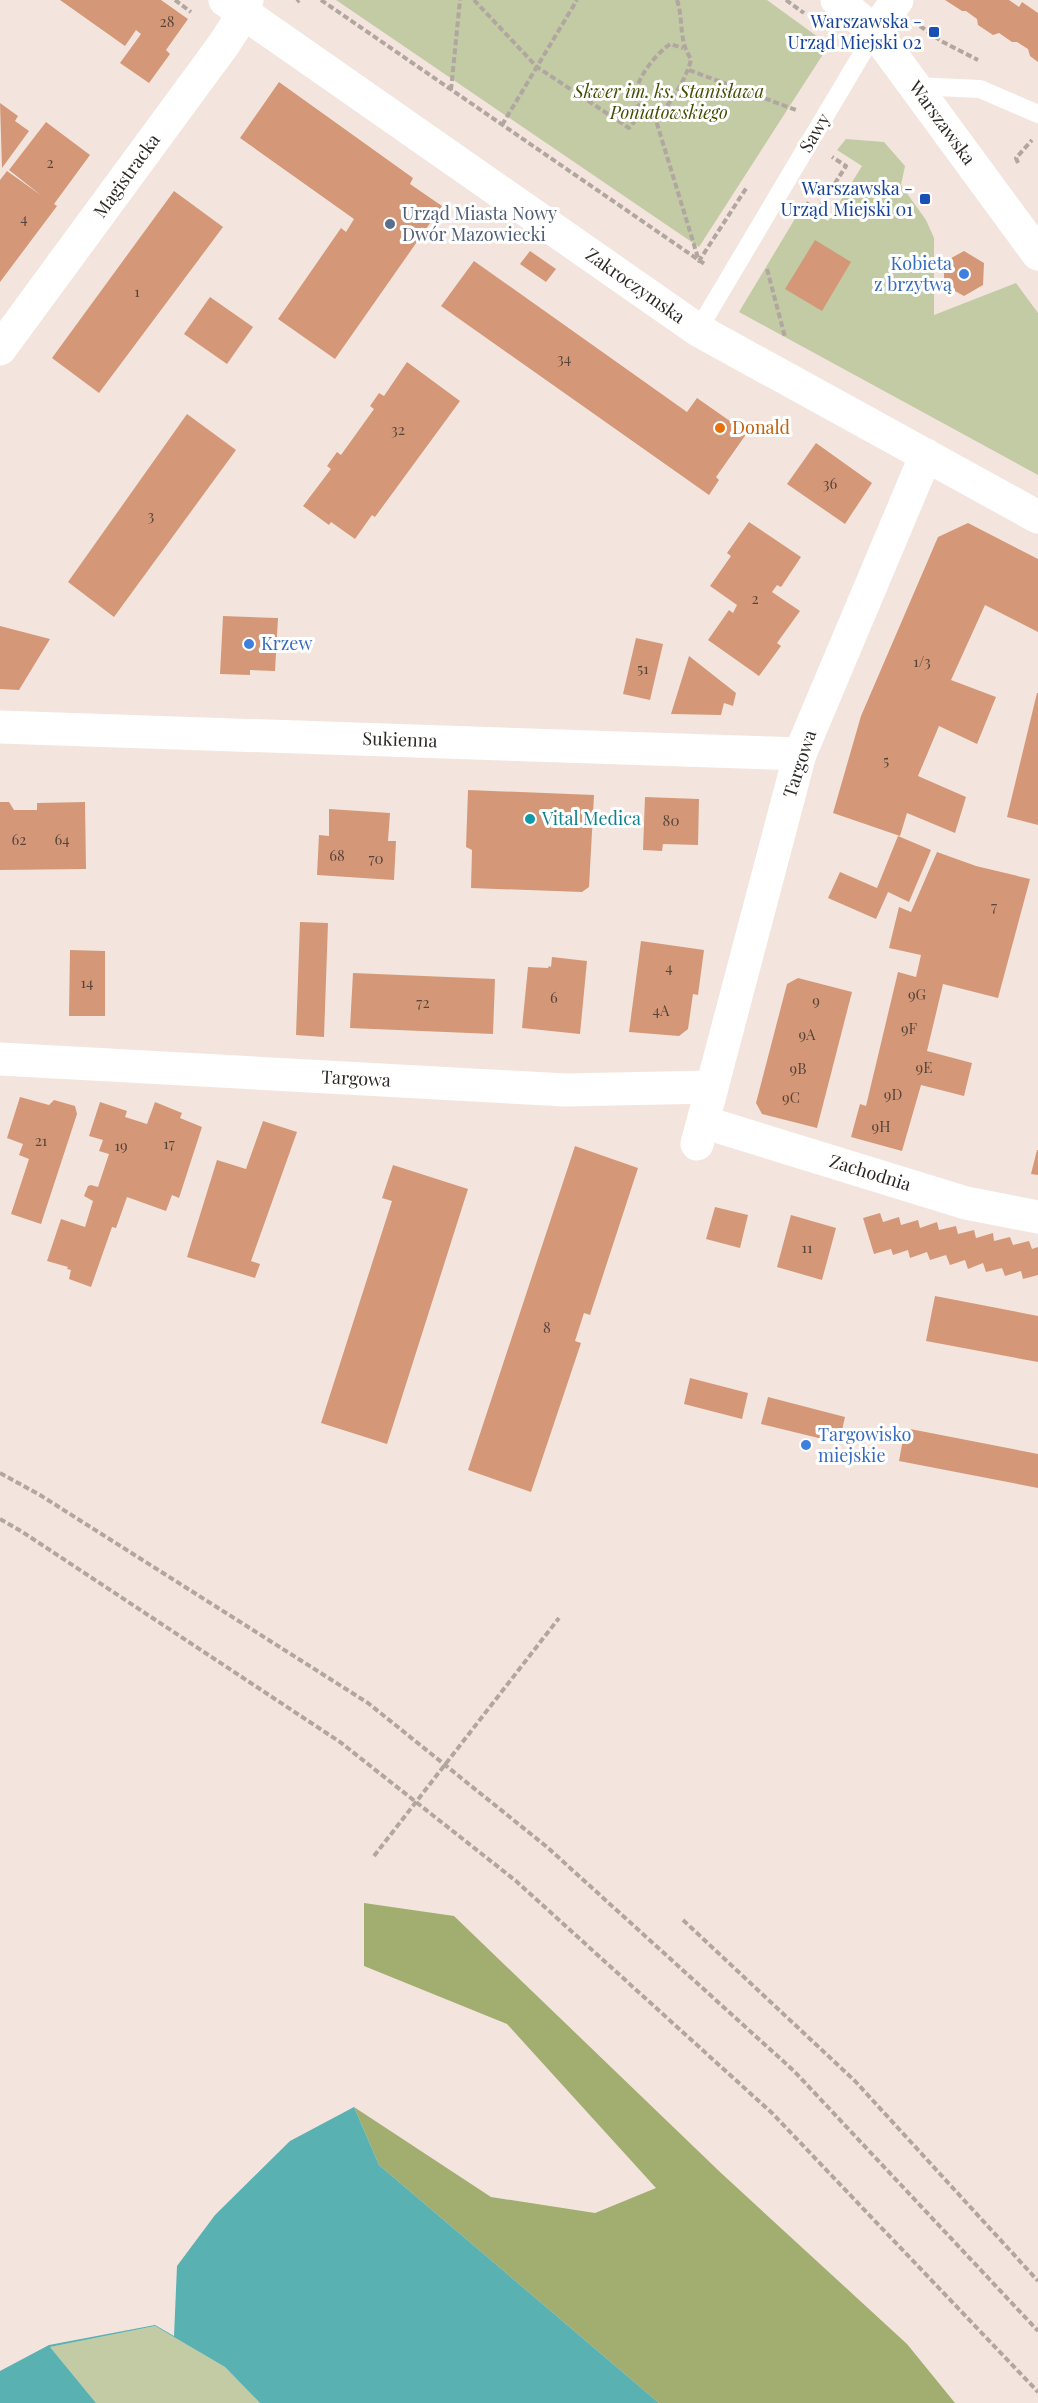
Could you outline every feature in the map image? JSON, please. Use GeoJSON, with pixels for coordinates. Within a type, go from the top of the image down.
{"type":"FeatureCollection","features":[{"type":"Feature","properties":{"kind":"street","name":"Warszawska"},"geometry":{"type":"LineString","coordinates":[[837,0],[875,32],[1038,254]]}},
{"type":"Feature","properties":{"kind":"street","name":"Sawy"},"geometry":{"type":"LineString","coordinates":[[875,32],[896,0]]}},
{"type":"Feature","properties":{"kind":"street","name":"Zakroczymska"},"geometry":{"type":"LineString","coordinates":[[239,4],[698,330],[1038,517]]}},
{"type":"Feature","properties":{"kind":"street","name":"Magistracka"},"geometry":{"type":"LineString","coordinates":[[0,349],[216,54],[239,4]]}},
{"type":"Feature","properties":{"kind":"street","name":"Targowa"},"geometry":{"type":"LineString","coordinates":[[700,1133],[800,754],[926,455]]}},
{"type":"Feature","properties":{"kind":"street","name":"Sukienna"},"geometry":{"type":"LineString","coordinates":[[0,726],[800,754]]}},
{"type":"Feature","properties":{"kind":"street","name":"Targowa"},"geometry":{"type":"LineString","coordinates":[[0,1059],[565,1090],[712,1087]]}},
{"type":"Feature","properties":{"kind":"street","name":"Zachodnia"},"geometry":{"type":"LineString","coordinates":[[700,1133],[966,1203],[1038,1217]]}},
{"type":"Feature","properties":{"kind":"lane","name":"Sawy"},"geometry":{"type":"LineString","coordinates":[[698,330],[875,32]]}},
{"type":"Feature","properties":{"kind":"lane"},"geometry":{"type":"LineString","coordinates":[[914,86],[980,88],[1038,114]]}},
{"type":"Feature","properties":{"kind":"path"},"geometry":{"type":"LineString","coordinates":[[321,0],[699,261],[729,277]]}},
{"type":"Feature","properties":{"kind":"path"},"geometry":{"type":"LineString","coordinates":[[451,90],[460,0]]}},
{"type":"Feature","properties":{"kind":"path"},"geometry":{"type":"LineString","coordinates":[[474,0],[537,66],[629,128],[643,111]]}},
{"type":"Feature","properties":{"kind":"path"},"geometry":{"type":"LineString","coordinates":[[502,125],[577,0]]}},
{"type":"Feature","properties":{"kind":"path"},"geometry":{"type":"LineString","coordinates":[[677,0],[680,9],[683,48],[691,59],[689,70],[662,110],[654,114],[643,111],[636,101],[636,87],[657,54],[670,44],[683,48]]}},
{"type":"Feature","properties":{"kind":"path"},"geometry":{"type":"LineString","coordinates":[[786,0],[805,14]]}},
{"type":"Feature","properties":{"kind":"path"},"geometry":{"type":"LineString","coordinates":[[896,0],[916,22],[941,41],[988,65]]}},
{"type":"Feature","properties":{"kind":"path"},"geometry":{"type":"LineString","coordinates":[[689,70],[797,110]]}},
{"type":"Feature","properties":{"kind":"path"},"geometry":{"type":"LineString","coordinates":[[790,119],[802,101]]}},
{"type":"Feature","properties":{"kind":"path"},"geometry":{"type":"LineString","coordinates":[[654,114],[699,261]]}},
{"type":"Feature","properties":{"kind":"path"},"geometry":{"type":"LineString","coordinates":[[1019,167],[1016,158],[1032,140]]}},
{"type":"Feature","properties":{"kind":"path"},"geometry":{"type":"LineString","coordinates":[[802,201],[818,210],[846,166],[829,155]]}},
{"type":"Feature","properties":{"kind":"path"},"geometry":{"type":"LineString","coordinates":[[699,261],[748,186]]}},
{"type":"Feature","properties":{"kind":"path"},"geometry":{"type":"LineString","coordinates":[[765,260],[787,347]]}},
{"type":"Feature","properties":{"kind":"path"},"geometry":{"type":"LineString","coordinates":[[0,1473],[40,1495],[368,1703],[547,1847],[794,2071],[1038,2331]]}},
{"type":"Feature","properties":{"kind":"path"},"geometry":{"type":"LineString","coordinates":[[0,1519],[340,1742],[516,1881],[772,2113],[1038,2392]]}},
{"type":"Feature","properties":{"kind":"path"},"geometry":{"type":"LineString","coordinates":[[374,1856],[560,1618]]}},
{"type":"Feature","properties":{"kind":"path"},"geometry":{"type":"LineString","coordinates":[[683,1920],[855,2081],[1038,2281]]}},
{"type":"Feature","properties":{"kind":"green space","name":"Skwer im. ks. Stanisława Poniatowskiego"},"geometry":{"type":"Polygon","coordinates":[[[336,0],[767,0],[829,45],[699,247],[336,0]]]}},
{"type":"Feature","properties":{"kind":"green space"},"geometry":{"type":"Polygon","coordinates":[[[846,139],[884,142],[905,166],[901,185],[926,220],[934,238],[934,315],[1016,283],[1038,313],[1038,475],[739,312],[799,212],[812,212],[828,221],[862,166],[837,150],[846,139]]]}},
{"type":"Feature","properties":{"kind":"green space"},"geometry":{"type":"Polygon","coordinates":[[[364,1903],[454,1916],[720,2172],[907,2344],[955,2403],[659,2403],[379,2165],[354,2107],[491,2197],[595,2213],[656,2188],[507,2024],[364,1966],[364,1903]]]}},
{"type":"Feature","properties":{"kind":"green space"},"geometry":{"type":"Polygon","coordinates":[[[155,2326],[225,2367],[260,2403],[96,2403],[50,2347],[155,2326]]]}},
{"type":"Feature","properties":{"kind":"water"},"geometry":{"type":"Polygon","coordinates":[[[354,2107],[379,2165],[659,2403],[260,2403],[225,2367],[155,2326],[50,2347],[96,2403],[0,2403],[0,2371],[49,2345],[155,2325],[174,2336],[177,2266],[215,2215],[290,2141],[354,2107]]]}},
{"type":"Feature","properties":{"kind":"building"},"geometry":{"type":"Polygon","coordinates":[[[60,0],[161,0],[188,19],[166,50],[170,54],[149,83],[120,63],[141,34],[136,30],[125,46],[60,0]]]}},
{"type":"Feature","properties":{"kind":"building"},"geometry":{"type":"Polygon","coordinates":[[[945,0],[1009,0],[1019,7],[1022,2],[1038,13],[1038,62],[1030,56],[1028,49],[999,33],[993,35],[978,25],[977,19],[945,0]]]}},
{"type":"Feature","properties":{"kind":"building","name":"Urząd Miasta Nowy Dwór Mazowiecki"},"geometry":{"type":"Polygon","coordinates":[[[279,82],[413,178],[410,184],[442,206],[335,359],[278,319],[341,228],[346,232],[354,219],[240,138],[279,82]]]}},
{"type":"Feature","properties":{"kind":"building"},"geometry":{"type":"Polygon","coordinates":[[[0,103],[18,116],[15,121],[29,131],[2,168],[0,103]]]}},
{"type":"Feature","properties":{"kind":"building"},"geometry":{"type":"Polygon","coordinates":[[[46,122],[90,155],[54,204],[57,206],[0,282],[0,180],[7,171],[42,196],[9,170],[46,122]]]}},
{"type":"Feature","properties":{"kind":"building"},"geometry":{"type":"Polygon","coordinates":[[[174,191],[223,227],[99,393],[52,358],[174,191]]]}},
{"type":"Feature","properties":{"kind":"building"},"geometry":{"type":"Polygon","coordinates":[[[815,240],[851,262],[822,311],[785,289],[815,240]]]}},
{"type":"Feature","properties":{"kind":"building"},"geometry":{"type":"Polygon","coordinates":[[[530,251],[556,269],[546,282],[520,264],[530,251]]]}},
{"type":"Feature","properties":{"kind":"building","name":"Kobieta z brzytwą"},"geometry":{"type":"Polygon","coordinates":[[[964,251],[984,263],[983,285],[964,296],[944,285],[944,262],[964,251]]]}},
{"type":"Feature","properties":{"kind":"building"},"geometry":{"type":"Polygon","coordinates":[[[474,261],[687,412],[697,398],[747,433],[716,477],[719,480],[709,495],[441,306],[474,261]]]}},
{"type":"Feature","properties":{"kind":"building"},"geometry":{"type":"Polygon","coordinates":[[[210,297],[253,327],[227,364],[184,334],[210,297]]]}},
{"type":"Feature","properties":{"kind":"building"},"geometry":{"type":"Polygon","coordinates":[[[407,362],[460,401],[375,517],[372,515],[355,539],[331,522],[329,525],[303,506],[331,469],[327,466],[337,452],[341,455],[374,409],[370,406],[379,393],[384,396],[407,362]]]}},
{"type":"Feature","properties":{"kind":"building"},"geometry":{"type":"Polygon","coordinates":[[[187,414],[236,450],[114,617],[68,582],[187,414]]]}},
{"type":"Feature","properties":{"kind":"building"},"geometry":{"type":"Polygon","coordinates":[[[816,443],[872,483],[845,524],[787,484],[816,443]]]}},
{"type":"Feature","properties":{"kind":"building"},"geometry":{"type":"Polygon","coordinates":[[[749,522],[801,557],[781,587],[777,585],[772,592],[800,611],[777,643],[781,646],[759,676],[708,640],[729,610],[733,613],[737,605],[710,586],[731,556],[727,553],[749,522]]]}},
{"type":"Feature","properties":{"kind":"building"},"geometry":{"type":"Polygon","coordinates":[[[968,523],[1038,559],[1038,632],[985,605],[951,680],[996,697],[977,744],[939,726],[918,776],[966,797],[955,833],[907,813],[900,836],[833,813],[861,716],[938,537],[968,523]]]}},
{"type":"Feature","properties":{"kind":"building","name":"Krzew"},"geometry":{"type":"Polygon","coordinates":[[[223,616],[278,618],[275,671],[250,670],[250,675],[220,674],[223,616]]]}},
{"type":"Feature","properties":{"kind":"building"},"geometry":{"type":"Polygon","coordinates":[[[0,626],[50,639],[19,690],[0,689],[0,626]]]}},
{"type":"Feature","properties":{"kind":"building"},"geometry":{"type":"Polygon","coordinates":[[[636,638],[663,644],[650,700],[623,694],[636,638]]]}},
{"type":"Feature","properties":{"kind":"building"},"geometry":{"type":"Polygon","coordinates":[[[689,656],[736,693],[733,706],[724,703],[721,715],[671,714],[689,656]]]}},
{"type":"Feature","properties":{"kind":"building"},"geometry":{"type":"Polygon","coordinates":[[[1038,693],[1038,825],[1007,817],[1038,693]]]}},
{"type":"Feature","properties":{"kind":"building","name":"Vital Medica"},"geometry":{"type":"Polygon","coordinates":[[[468,790],[594,795],[589,887],[582,892],[471,888],[472,850],[466,847],[468,790]]]}},
{"type":"Feature","properties":{"kind":"building"},"geometry":{"type":"Polygon","coordinates":[[[645,797],[699,799],[698,845],[663,844],[662,851],[643,850],[645,797]]]}},
{"type":"Feature","properties":{"kind":"building"},"geometry":{"type":"Polygon","coordinates":[[[0,802],[9,802],[14,810],[37,810],[37,803],[85,802],[86,869],[0,870],[0,802]]]}},
{"type":"Feature","properties":{"kind":"building"},"geometry":{"type":"Polygon","coordinates":[[[329,809],[390,813],[388,841],[396,841],[394,880],[317,875],[319,835],[329,836],[329,809]]]}},
{"type":"Feature","properties":{"kind":"building"},"geometry":{"type":"Polygon","coordinates":[[[898,836],[931,850],[909,902],[888,892],[876,919],[828,898],[840,872],[877,888],[898,836]]]}},
{"type":"Feature","properties":{"kind":"building"},"geometry":{"type":"Polygon","coordinates":[[[937,852],[976,866],[1030,879],[998,998],[943,984],[927,1051],[972,1063],[964,1096],[921,1085],[902,1151],[851,1137],[860,1104],[866,1106],[898,972],[916,977],[921,955],[889,948],[899,907],[911,912],[937,852]]]}},
{"type":"Feature","properties":{"kind":"building"},"geometry":{"type":"Polygon","coordinates":[[[300,922],[328,923],[324,1037],[296,1035],[300,922]]]}},
{"type":"Feature","properties":{"kind":"building"},"geometry":{"type":"Polygon","coordinates":[[[641,941],[704,950],[698,995],[693,994],[688,1029],[679,1036],[629,1032],[641,941]]]}},
{"type":"Feature","properties":{"kind":"building"},"geometry":{"type":"Polygon","coordinates":[[[70,950],[105,951],[105,1016],[69,1016],[70,950]]]}},
{"type":"Feature","properties":{"kind":"building"},"geometry":{"type":"Polygon","coordinates":[[[552,957],[587,961],[580,1034],[522,1028],[528,967],[551,967],[552,957]]]}},
{"type":"Feature","properties":{"kind":"building"},"geometry":{"type":"Polygon","coordinates":[[[353,973],[495,979],[493,1034],[350,1028],[353,973]]]}},
{"type":"Feature","properties":{"kind":"building"},"geometry":{"type":"Polygon","coordinates":[[[798,978],[852,992],[817,1128],[762,1114],[756,1103],[787,984],[798,978]]]}},
{"type":"Feature","properties":{"kind":"building"},"geometry":{"type":"Polygon","coordinates":[[[20,1097],[49,1105],[54,1100],[75,1106],[77,1114],[41,1224],[11,1214],[29,1159],[19,1155],[23,1144],[7,1138],[20,1097]]]}},
{"type":"Feature","properties":{"kind":"building"},"geometry":{"type":"Polygon","coordinates":[[[100,1102],[127,1111],[125,1117],[147,1124],[155,1102],[182,1113],[180,1118],[202,1127],[179,1198],[172,1195],[166,1211],[127,1197],[116,1228],[112,1227],[91,1287],[69,1279],[71,1270],[67,1269],[68,1267],[47,1261],[61,1219],[85,1227],[93,1201],[84,1196],[88,1186],[98,1187],[109,1154],[99,1151],[103,1140],[89,1136],[100,1102]]]}},
{"type":"Feature","properties":{"kind":"building"},"geometry":{"type":"Polygon","coordinates":[[[263,1121],[297,1132],[251,1261],[260,1264],[255,1278],[187,1257],[217,1160],[246,1169],[263,1121]]]}},
{"type":"Feature","properties":{"kind":"building"},"geometry":{"type":"Polygon","coordinates":[[[575,1146],[638,1168],[590,1315],[584,1313],[575,1341],[581,1343],[531,1492],[468,1470],[575,1146]]]}},
{"type":"Feature","properties":{"kind":"building"},"geometry":{"type":"Polygon","coordinates":[[[1038,1150],[1038,1175],[1031,1174],[1038,1150]]]}},
{"type":"Feature","properties":{"kind":"building"},"geometry":{"type":"Polygon","coordinates":[[[393,1165],[468,1189],[387,1444],[321,1423],[392,1201],[382,1198],[393,1165]]]}},
{"type":"Feature","properties":{"kind":"building"},"geometry":{"type":"Polygon","coordinates":[[[715,1207],[748,1215],[740,1248],[706,1239],[715,1207]]]}},
{"type":"Feature","properties":{"kind":"building"},"geometry":{"type":"Polygon","coordinates":[[[880,1213],[883,1222],[899,1217],[901,1225],[918,1220],[920,1228],[937,1222],[939,1230],[956,1226],[958,1234],[974,1230],[976,1238],[993,1233],[994,1241],[1010,1237],[1013,1245],[1029,1241],[1032,1249],[1038,1247],[1038,1275],[1023,1279],[1021,1271],[1005,1276],[1002,1268],[986,1272],[983,1263],[968,1269],[965,1260],[950,1265],[946,1255],[930,1260],[927,1252],[910,1258],[908,1250],[893,1255],[891,1249],[874,1254],[863,1218],[880,1213]]]}},
{"type":"Feature","properties":{"kind":"building"},"geometry":{"type":"Polygon","coordinates":[[[791,1215],[836,1228],[822,1280],[777,1267],[791,1215]]]}},
{"type":"Feature","properties":{"kind":"building"},"geometry":{"type":"Polygon","coordinates":[[[935,1296],[1038,1316],[1038,1362],[926,1341],[935,1296]]]}},
{"type":"Feature","properties":{"kind":"building"},"geometry":{"type":"Polygon","coordinates":[[[690,1378],[748,1393],[742,1419],[684,1404],[690,1378]]]}},
{"type":"Feature","properties":{"kind":"building"},"geometry":{"type":"Polygon","coordinates":[[[768,1397],[845,1417],[839,1443],[761,1424],[768,1397]]]}},
{"type":"Feature","properties":{"kind":"building"},"geometry":{"type":"Polygon","coordinates":[[[905,1428],[1038,1454],[1038,1488],[899,1461],[905,1428]]]}},
{"type":"Feature","properties":{"kind":"place","name":"Warszawska - Urząd Miejski 02"},"geometry":{"type":"Point","coordinates":[934,32]}},
{"type":"Feature","properties":{"kind":"place","name":"Warszawska - Urząd Miejski 01"},"geometry":{"type":"Point","coordinates":[925,199]}},
{"type":"Feature","properties":{"kind":"place","name":"Urząd Miasta Nowy Dwór Mazowiecki"},"geometry":{"type":"Point","coordinates":[390,224]}},
{"type":"Feature","properties":{"kind":"place","name":"Kobieta z brzytwą"},"geometry":{"type":"Point","coordinates":[964,274]}},
{"type":"Feature","properties":{"kind":"place","name":"Donald"},"geometry":{"type":"Point","coordinates":[720,428]}},
{"type":"Feature","properties":{"kind":"place","name":"Krzew"},"geometry":{"type":"Point","coordinates":[249,644]}},
{"type":"Feature","properties":{"kind":"place","name":"Vital Medica"},"geometry":{"type":"Point","coordinates":[530,819]}},
{"type":"Feature","properties":{"kind":"place","name":"Targowisko miejskie"},"geometry":{"type":"Point","coordinates":[806,1445]}}]}
